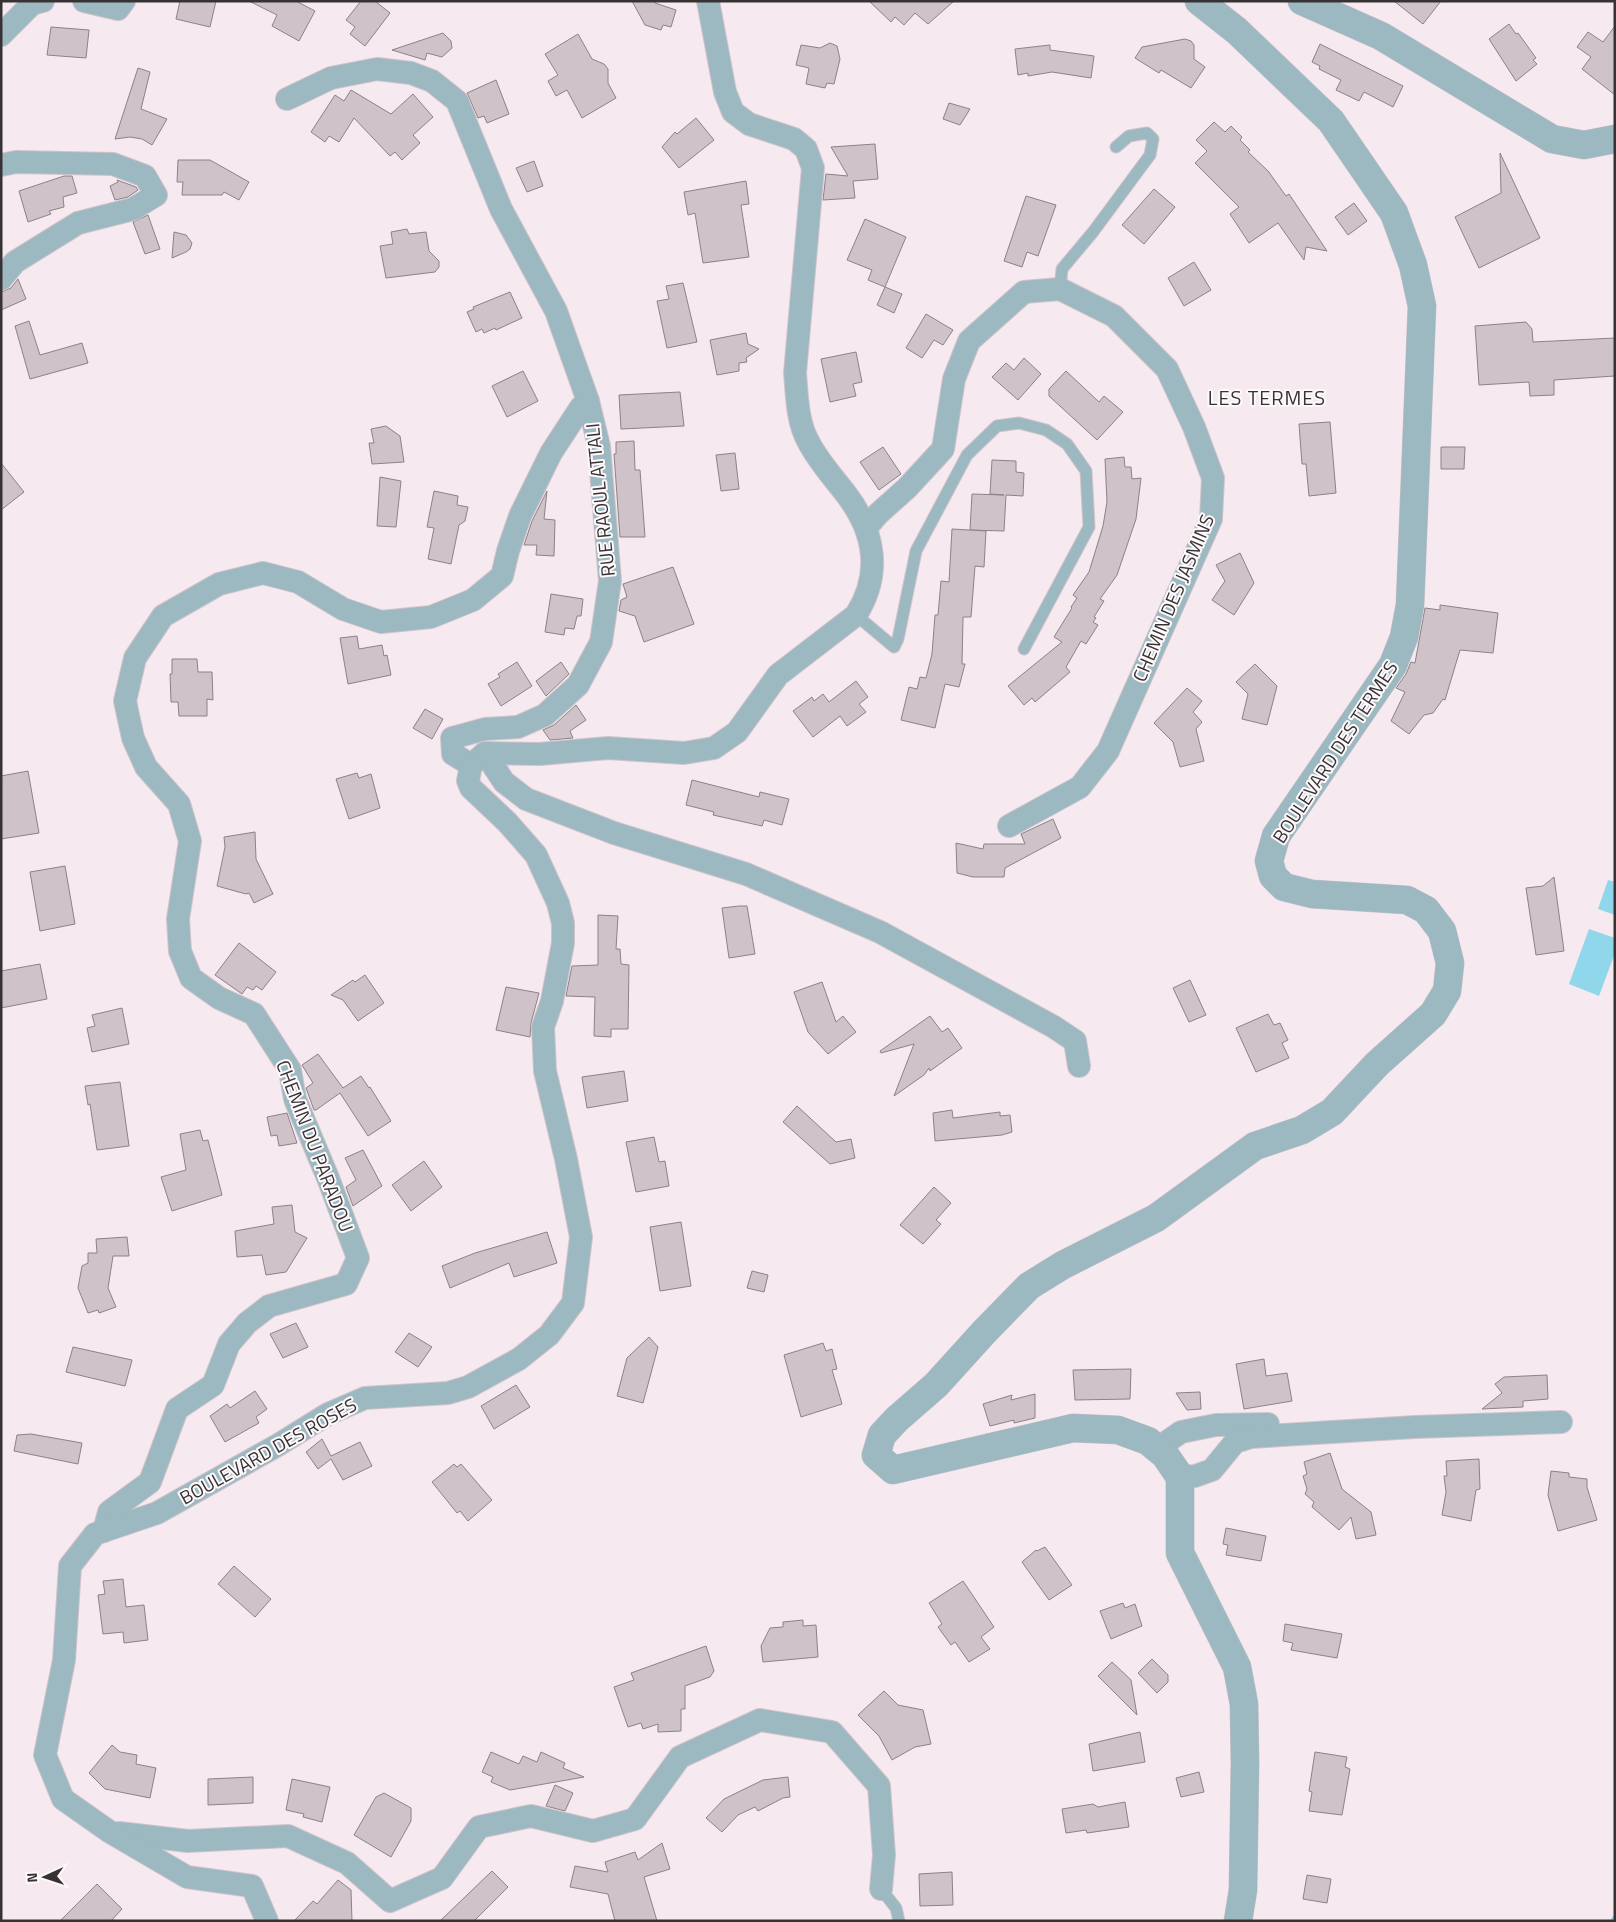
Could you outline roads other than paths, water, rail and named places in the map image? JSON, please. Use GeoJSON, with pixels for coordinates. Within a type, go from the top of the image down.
{"type":"FeatureCollection","features":[{"type":"Feature","properties":{"kind":"street"},"geometry":{"type":"LineString","coordinates":[[1,35],[32,4],[43,1]]}},
{"type":"Feature","properties":{"kind":"street"},"geometry":{"type":"LineString","coordinates":[[84,1],[118,9],[124,1]]}},
{"type":"Feature","properties":{"kind":"street"},"geometry":{"type":"LineString","coordinates":[[478,759],[608,748],[684,752],[714,748],[737,732],[778,675],[856,615],[864,603],[872,577],[872,553],[867,527],[806,439],[797,406],[795,374],[813,168],[806,149],[794,139],[749,124],[733,112],[725,92],[708,1]]}},
{"type":"Feature","properties":{"kind":"street","name":"BOULEVARD DES TERMES"},"geometry":{"type":"LineString","coordinates":[[1180,1477],[1158,1448],[1148,1441],[1118,1430],[1074,1428],[893,1470],[876,1455],[882,1435],[936,1385],[1029,1286],[1064,1265],[1156,1218],[1255,1146],[1302,1130],[1332,1112],[1378,1064],[1433,1014],[1447,991],[1450,963],[1442,931],[1426,910],[1407,900],[1312,894],[1284,887],[1273,876],[1269,861],[1276,836],[1393,665],[1404,637],[1410,604],[1422,306],[1413,265],[1394,213],[1331,121],[1237,31],[1199,1]]}},
{"type":"Feature","properties":{"kind":"street"},"geometry":{"type":"LineString","coordinates":[[1319,5],[1381,36],[1552,139],[1584,144],[1615,139]]}},
{"type":"Feature","properties":{"kind":"street","name":"RUE RAOUL ATTALI"},"geometry":{"type":"LineString","coordinates":[[287,99],[331,78],[376,69],[411,73],[432,82],[457,101],[501,209],[556,311],[588,401],[599,446],[610,582],[601,642],[578,685],[545,715],[518,727],[485,729],[452,738],[453,754],[478,759]]}},
{"type":"Feature","properties":{"kind":"street"},"geometry":{"type":"LineString","coordinates":[[1,165],[16,162],[112,164],[145,176],[156,195],[133,209],[78,224],[15,262],[1,279]]}},
{"type":"Feature","properties":{"kind":"street","name":"CHEMIN DES JASMINS"},"geometry":{"type":"LineString","coordinates":[[867,527],[943,449],[954,379],[970,341],[1024,292],[1060,290],[1114,316],[1167,368],[1194,427],[1213,478],[1211,519],[1108,751],[1080,787],[1009,826]]}},
{"type":"Feature","properties":{"kind":"street","name":"CHEMIN DU PARADOU"},"geometry":{"type":"LineString","coordinates":[[104,1531],[110,1512],[150,1482],[177,1409],[213,1385],[229,1344],[247,1323],[269,1306],[346,1284],[358,1258],[328,1178],[295,1099],[290,1070],[254,1014],[219,998],[191,978],[180,950],[178,919],[190,841],[179,804],[146,767],[133,738],[126,701],[136,658],[163,616],[219,584],[263,573],[298,582],[343,609],[381,622],[431,617],[472,600],[502,576],[508,551],[524,508],[552,452],[581,407],[588,401]]}},
{"type":"Feature","properties":{"kind":"street"},"geometry":{"type":"LineString","coordinates":[[478,759],[526,799],[614,833],[746,874],[880,932],[1054,1027],[1075,1041],[1079,1066]]}},
{"type":"Feature","properties":{"kind":"street","name":"BOULEVARD DES ROSES"},"geometry":{"type":"LineString","coordinates":[[267,1921],[252,1886],[187,1877],[110,1832],[63,1799],[45,1755],[64,1660],[70,1566],[95,1534],[157,1513],[278,1445],[328,1414],[365,1398],[448,1393],[468,1387],[519,1359],[549,1335],[573,1303],[582,1237],[545,1071],[543,1027],[552,1001],[558,972],[563,943],[563,924],[558,903],[536,855],[507,822],[470,788],[468,780],[478,759]]}},
{"type":"Feature","properties":{"kind":"street"},"geometry":{"type":"LineString","coordinates":[[1158,1448],[1181,1432],[1216,1425],[1310,1423],[1481,1413]]}},
{"type":"Feature","properties":{"kind":"street"},"geometry":{"type":"LineString","coordinates":[[1238,1921],[1243,1880],[1244,1704],[1237,1667],[1180,1553],[1180,1477],[1195,1476],[1212,1470],[1235,1442],[1251,1438],[1415,1427],[1561,1422]]}},
{"type":"Feature","properties":{"kind":"street"},"geometry":{"type":"LineString","coordinates":[[110,1832],[188,1841],[288,1836],[347,1863],[390,1901],[442,1878],[479,1827],[531,1816],[593,1831],[635,1819],[680,1757],[760,1720],[832,1732],[879,1786],[884,1855],[880,1889]]}},
{"type":"Feature","properties":{"kind":"lane"},"geometry":{"type":"LineString","coordinates":[[1060,290],[1062,269],[1093,232],[1150,156],[1153,139],[1147,133],[1129,136],[1116,147]]}},
{"type":"Feature","properties":{"kind":"lane"},"geometry":{"type":"LineString","coordinates":[[856,615],[894,647],[898,639],[916,551],[967,455],[997,426],[1019,423],[1046,430],[1068,444],[1086,471],[1089,527],[1024,649]]}},
{"type":"Feature","properties":{"kind":"lane"},"geometry":{"type":"LineString","coordinates":[[880,1889],[896,1908],[899,1921]]}},
{"type":"Feature","properties":{"kind":"water"},"geometry":{"type":"Polygon","coordinates":[[[1608,880],[1615,882],[1615,915],[1598,909],[1608,880]]]}},
{"type":"Feature","properties":{"kind":"water"},"geometry":{"type":"Polygon","coordinates":[[[1589,929],[1615,938],[1615,953],[1599,996],[1569,984],[1589,929]]]}},
{"type":"Feature","properties":{"kind":"district","name":"LES TERMES"},"geometry":{"type":"Point","coordinates":[1267,398]}}]}
